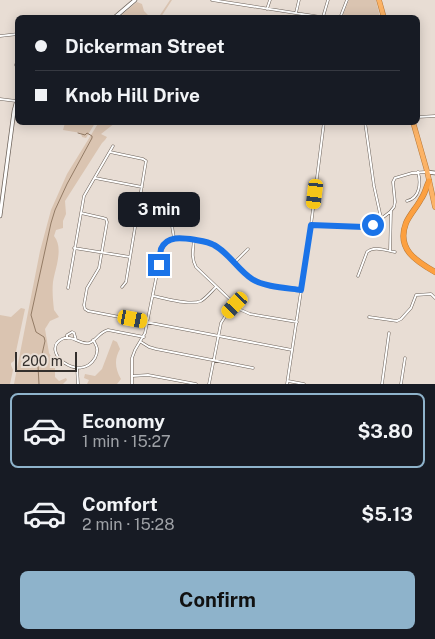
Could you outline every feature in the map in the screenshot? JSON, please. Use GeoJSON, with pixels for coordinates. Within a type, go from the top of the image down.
{"type":"FeatureCollection","features":[{"type":"Feature","properties":{"kind":"highway"},"geometry":{"type":"LineString","coordinates":[[379,0],[383,15]]}},
{"type":"Feature","properties":{"kind":"highway"},"geometry":{"type":"LineString","coordinates":[[414,125],[428,172],[435,207]]}},
{"type":"Feature","properties":{"kind":"highway"},"geometry":{"type":"LineString","coordinates":[[430,182],[407,221],[404,236],[406,247],[413,258],[435,272]]}},
{"type":"Feature","properties":{"kind":"main road"},"geometry":{"type":"LineString","coordinates":[[118,15],[135,0]]}},
{"type":"Feature","properties":{"kind":"main road"},"geometry":{"type":"LineString","coordinates":[[0,216],[15,108]]}},
{"type":"Feature","properties":{"kind":"main road"},"geometry":{"type":"LineString","coordinates":[[428,172],[435,173]]}},
{"type":"Feature","properties":{"kind":"street"},"geometry":{"type":"LineString","coordinates":[[212,0],[310,15]]}},
{"type":"Feature","properties":{"kind":"street"},"geometry":{"type":"LineString","coordinates":[[268,9],[270,0]]}},
{"type":"Feature","properties":{"kind":"street"},"geometry":{"type":"LineString","coordinates":[[296,13],[299,0]]}},
{"type":"Feature","properties":{"kind":"street"},"geometry":{"type":"LineString","coordinates":[[325,15],[328,0]]}},
{"type":"Feature","properties":{"kind":"street"},"geometry":{"type":"LineString","coordinates":[[341,15],[347,0]]}},
{"type":"Feature","properties":{"kind":"street"},"geometry":{"type":"LineString","coordinates":[[0,32],[1,36],[15,34]]}},
{"type":"Feature","properties":{"kind":"street"},"geometry":{"type":"LineString","coordinates":[[0,99],[15,101]]}},
{"type":"Feature","properties":{"kind":"street"},"geometry":{"type":"LineString","coordinates":[[420,117],[435,116]]}},
{"type":"Feature","properties":{"kind":"street"},"geometry":{"type":"LineString","coordinates":[[304,384],[287,382],[311,225],[324,125]]}},
{"type":"Feature","properties":{"kind":"street"},"geometry":{"type":"LineString","coordinates":[[365,125],[374,186],[381,218]]}},
{"type":"Feature","properties":{"kind":"street"},"geometry":{"type":"LineString","coordinates":[[68,288],[84,196],[113,146]]}},
{"type":"Feature","properties":{"kind":"street"},"geometry":{"type":"LineString","coordinates":[[110,152],[146,161],[126,282],[122,287]]}},
{"type":"Feature","properties":{"kind":"street"},"geometry":{"type":"LineString","coordinates":[[311,225],[373,225],[390,211],[395,204],[394,179],[418,172],[428,172]]}},
{"type":"Feature","properties":{"kind":"street"},"geometry":{"type":"LineString","coordinates":[[407,201],[413,199],[418,192],[420,182],[418,172]]}},
{"type":"Feature","properties":{"kind":"street"},"geometry":{"type":"LineString","coordinates":[[95,178],[142,187]]}},
{"type":"Feature","properties":{"kind":"street"},"geometry":{"type":"LineString","coordinates":[[390,211],[390,251]]}},
{"type":"Feature","properties":{"kind":"street"},"geometry":{"type":"LineString","coordinates":[[81,213],[106,219],[107,222],[99,268],[88,288],[84,305],[85,309],[292,350]]}},
{"type":"Feature","properties":{"kind":"street"},"geometry":{"type":"LineString","coordinates":[[172,226],[174,238]]}},
{"type":"Feature","properties":{"kind":"street"},"geometry":{"type":"LineString","coordinates":[[132,384],[132,358],[144,337],[162,249],[167,242],[174,238],[213,244],[251,278],[260,283],[301,290]]}},
{"type":"Feature","properties":{"kind":"street"},"geometry":{"type":"LineString","coordinates":[[194,240],[192,253],[196,267],[241,310],[250,314],[296,322]]}},
{"type":"Feature","properties":{"kind":"street"},"geometry":{"type":"LineString","coordinates":[[74,248],[130,257]]}},
{"type":"Feature","properties":{"kind":"street"},"geometry":{"type":"LineString","coordinates":[[358,276],[367,252],[373,248],[396,252]]}},
{"type":"Feature","properties":{"kind":"street"},"geometry":{"type":"LineString","coordinates":[[235,262],[248,249]]}},
{"type":"Feature","properties":{"kind":"street"},"geometry":{"type":"LineString","coordinates":[[153,296],[190,303],[198,302],[216,288]]}},
{"type":"Feature","properties":{"kind":"street"},"geometry":{"type":"LineString","coordinates":[[369,317],[397,322],[411,308],[417,294],[431,294],[435,298]]}},
{"type":"Feature","properties":{"kind":"street"},"geometry":{"type":"LineString","coordinates":[[209,384],[221,324],[235,305]]}},
{"type":"Feature","properties":{"kind":"street"},"geometry":{"type":"LineString","coordinates":[[93,340],[97,346],[95,357],[85,367],[71,367],[64,364],[55,352],[56,345],[61,339],[67,338],[82,343],[89,343],[102,332],[108,330],[144,337]]}},
{"type":"Feature","properties":{"kind":"street"},"geometry":{"type":"LineString","coordinates":[[67,338],[72,332],[76,340]]}},
{"type":"Feature","properties":{"kind":"street"},"geometry":{"type":"LineString","coordinates":[[382,384],[389,333]]}},
{"type":"Feature","properties":{"kind":"street"},"geometry":{"type":"LineString","coordinates":[[141,341],[149,347],[156,349],[253,368]]}},
{"type":"Feature","properties":{"kind":"street"},"geometry":{"type":"LineString","coordinates":[[401,384],[405,358]]}},
{"type":"Feature","properties":{"kind":"street"},"geometry":{"type":"LineString","coordinates":[[78,368],[78,384]]}},
{"type":"Feature","properties":{"kind":"street"},"geometry":{"type":"LineString","coordinates":[[132,376],[148,375],[196,384]]}},
{"type":"Feature","properties":{"kind":"shaded area"},"geometry":{"type":"Polygon","coordinates":[[[170,0],[172,0],[162,15],[160,15],[170,0]]]}},
{"type":"Feature","properties":{"kind":"shaded area"},"geometry":{"type":"Polygon","coordinates":[[[349,0],[376,0],[380,15],[343,15],[349,0]]]}},
{"type":"Feature","properties":{"kind":"shaded area"},"geometry":{"type":"Polygon","coordinates":[[[137,2],[142,4],[144,11],[148,15],[121,15],[137,2]]]}},
{"type":"Feature","properties":{"kind":"shaded area"},"geometry":{"type":"Polygon","coordinates":[[[64,125],[94,125],[86,138],[82,137],[81,133],[63,130],[64,125]]]}},
{"type":"Feature","properties":{"kind":"shaded area"},"geometry":{"type":"Polygon","coordinates":[[[97,125],[112,125],[101,134],[107,137],[65,201],[66,214],[63,228],[56,230],[54,236],[59,252],[53,282],[53,296],[54,310],[59,317],[50,321],[45,329],[49,353],[55,363],[55,377],[59,381],[66,378],[67,380],[63,384],[14,384],[40,251],[51,210],[67,174],[97,125]]]}},
{"type":"Feature","properties":{"kind":"shaded area"},"geometry":{"type":"Polygon","coordinates":[[[21,308],[25,309],[14,361],[11,363],[13,370],[10,384],[0,384],[0,315],[11,317],[21,308]]]}},
{"type":"Feature","properties":{"kind":"shaded area"},"geometry":{"type":"Polygon","coordinates":[[[113,340],[117,342],[120,349],[116,364],[117,372],[121,379],[117,384],[87,384],[89,380],[84,378],[85,374],[95,376],[102,369],[113,340]]]}},
{"type":"Feature","properties":{"kind":"waterway"},"geometry":{"type":"LineString","coordinates":[[39,384],[38,366],[45,341],[44,337],[36,332],[31,315],[55,210],[92,138],[87,133],[85,135],[78,133]]}},
{"type":"Feature","properties":{"kind":"route"},"geometry":{"type":"LineString","coordinates":[[159,265],[162,249],[167,242],[174,238],[194,240],[213,244],[220,248],[251,278],[260,283],[301,290],[311,225],[364,227],[373,225]]}}]}
